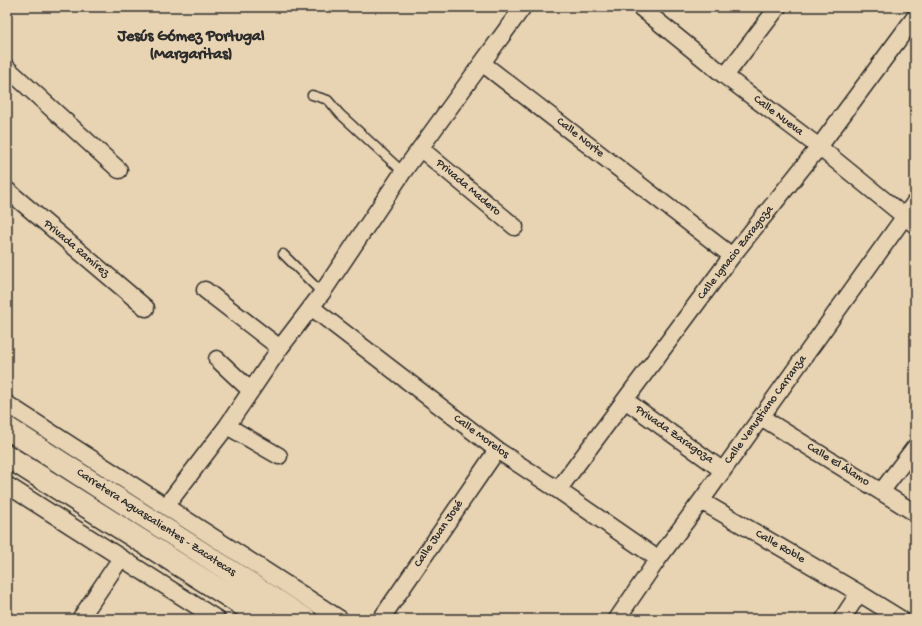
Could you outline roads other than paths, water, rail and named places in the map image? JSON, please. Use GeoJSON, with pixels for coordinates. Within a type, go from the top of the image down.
{"type":"FeatureCollection","features":[{"type":"Feature","properties":{"kind":"highway","name":"Carretera Aguascalientes - Zacatecas"},"geometry":{"type":"LineString","coordinates":[[7,428],[305,619]]}},
{"type":"Feature","properties":{"kind":"highway","name":"Carretera Aguascalientes - Zacatecas"},"geometry":{"type":"LineString","coordinates":[[7,456],[265,619]]}},
{"type":"Feature","properties":{"kind":"street"},"geometry":{"type":"LineString","coordinates":[[166,506],[226,426],[280,348],[322,293],[403,172],[523,7]]}},
{"type":"Feature","properties":{"kind":"street","name":"Calle Nueva"},"geometry":{"type":"LineString","coordinates":[[640,7],[725,76],[819,147],[910,221]]}},
{"type":"Feature","properties":{"kind":"street"},"geometry":{"type":"LineString","coordinates":[[725,76],[778,7]]}},
{"type":"Feature","properties":{"kind":"street","name":"Calle Ignacio Zaragoza"},"geometry":{"type":"LineString","coordinates":[[558,490],[732,256],[819,147],[915,17]]}},
{"type":"Feature","properties":{"kind":"street","name":"Calle Norte"},"geometry":{"type":"LineString","coordinates":[[482,63],[732,256]]}},
{"type":"Feature","properties":{"kind":"street"},"geometry":{"type":"LineString","coordinates":[[7,68],[120,170]]}},
{"type":"Feature","properties":{"kind":"street","name":"Privada Madero"},"geometry":{"type":"LineString","coordinates":[[421,149],[515,227]]}},
{"type":"Feature","properties":{"kind":"street","name":"Privada Ramírez"},"geometry":{"type":"LineString","coordinates":[[7,190],[146,308]]}},
{"type":"Feature","properties":{"kind":"street","name":"Calle Venustiano Carranza"},"geometry":{"type":"LineString","coordinates":[[624,617],[658,559],[722,470],[910,221],[915,202]]}},
{"type":"Feature","properties":{"kind":"street"},"geometry":{"type":"LineString","coordinates":[[205,290],[280,348]]}},
{"type":"Feature","properties":{"kind":"street","name":"Calle Morelos"},"geometry":{"type":"LineString","coordinates":[[311,307],[497,450],[658,559]]}},
{"type":"Feature","properties":{"kind":"street"},"geometry":{"type":"LineString","coordinates":[[217,359],[251,391]]}},
{"type":"Feature","properties":{"kind":"street","name":"Privada Zaragoza"},"geometry":{"type":"LineString","coordinates":[[625,400],[722,470]]}},
{"type":"Feature","properties":{"kind":"street"},"geometry":{"type":"LineString","coordinates":[[7,404],[340,619]]}},
{"type":"Feature","properties":{"kind":"street","name":"Calle El Álamo"},"geometry":{"type":"LineString","coordinates":[[761,417],[915,513]]}},
{"type":"Feature","properties":{"kind":"street"},"geometry":{"type":"LineString","coordinates":[[226,426],[279,456]]}},
{"type":"Feature","properties":{"kind":"street"},"geometry":{"type":"LineString","coordinates":[[881,492],[915,447]]}},
{"type":"Feature","properties":{"kind":"street","name":"Calle Juan José"},"geometry":{"type":"LineString","coordinates":[[381,619],[497,450]]}},
{"type":"Feature","properties":{"kind":"street"},"geometry":{"type":"LineString","coordinates":[[7,485],[217,619]]}},
{"type":"Feature","properties":{"kind":"street","name":"Calle Roble"},"geometry":{"type":"LineString","coordinates":[[701,501],[901,619]]}},
{"type":"Feature","properties":{"kind":"street"},"geometry":{"type":"LineString","coordinates":[[80,619],[121,558]]}},
{"type":"Feature","properties":{"kind":"street"},"geometry":{"type":"LineString","coordinates":[[842,619],[859,593]]}},
{"type":"Feature","properties":{"kind":"lane"},"geometry":{"type":"LineString","coordinates":[[312,95],[328,100],[340,114],[403,172]]}},
{"type":"Feature","properties":{"kind":"lane"},"geometry":{"type":"LineString","coordinates":[[283,254],[322,293]]}},
{"type":"Feature","properties":{"kind":"district","name":"Jesús Gómez Portugal (Margaritas)"},"geometry":{"type":"Point","coordinates":[191,46]}}]}
